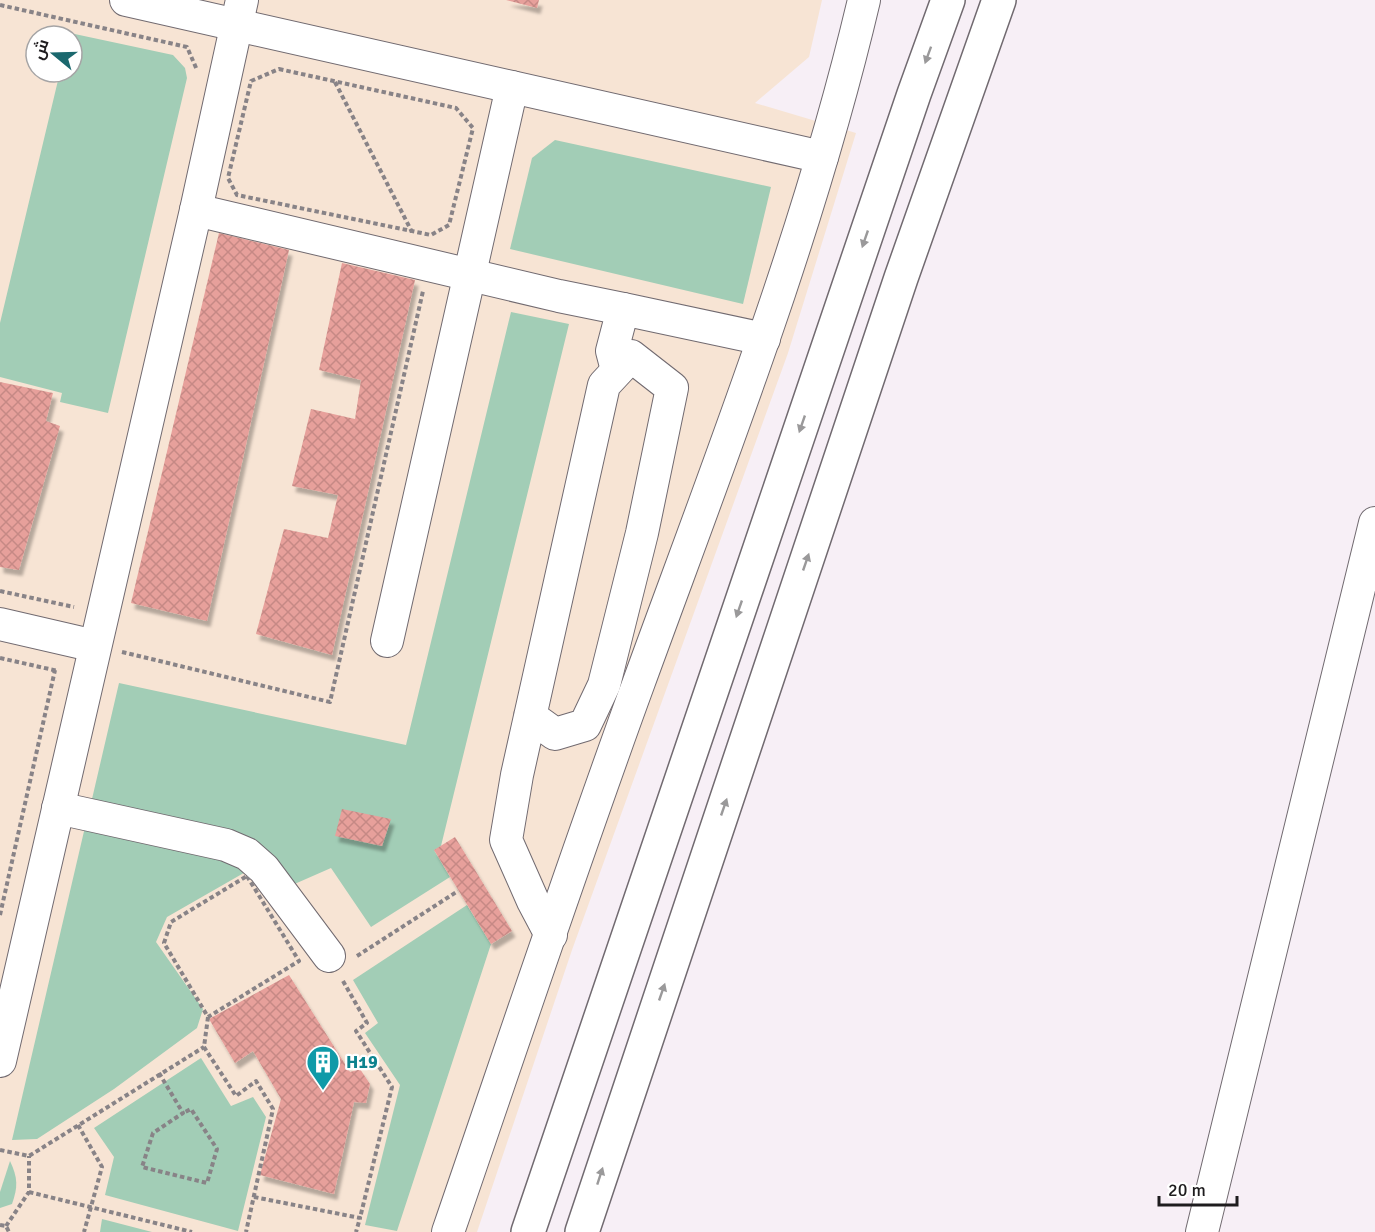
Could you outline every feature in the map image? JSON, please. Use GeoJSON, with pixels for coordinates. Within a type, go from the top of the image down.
{"type":"FeatureCollection","features":[{"type":"Feature","properties":{"kind":"main road"},"geometry":{"type":"LineString","coordinates":[[528,1232],[948,0]]}},
{"type":"Feature","properties":{"kind":"main road"},"geometry":{"type":"LineString","coordinates":[[582,1232],[901,278],[999,0]]}},
{"type":"Feature","properties":{"kind":"street"},"geometry":{"type":"LineString","coordinates":[[126,0],[239,12],[512,87],[822,157]]}},
{"type":"Feature","properties":{"kind":"street"},"geometry":{"type":"LineString","coordinates":[[447,1232],[628,713],[764,339],[822,157],[864,0]]}},
{"type":"Feature","properties":{"kind":"street"},"geometry":{"type":"LineString","coordinates":[[0,1061],[11,965],[58,808],[239,12]]}},
{"type":"Feature","properties":{"kind":"street"},"geometry":{"type":"LineString","coordinates":[[387,641],[512,87]]}},
{"type":"Feature","properties":{"kind":"street"},"geometry":{"type":"LineString","coordinates":[[195,210],[470,275],[764,339]]}},
{"type":"Feature","properties":{"kind":"street"},"geometry":{"type":"LineString","coordinates":[[617,370],[612,351],[623,309]]}},
{"type":"Feature","properties":{"kind":"street"},"geometry":{"type":"LineString","coordinates":[[530,716],[555,734],[585,725],[604,685],[642,533],[672,388],[631,356],[604,385],[530,716],[517,775],[506,840],[551,935]]}},
{"type":"Feature","properties":{"kind":"street"},"geometry":{"type":"LineString","coordinates":[[1202,1232],[1375,523]]}},
{"type":"Feature","properties":{"kind":"street"},"geometry":{"type":"LineString","coordinates":[[0,624],[95,646]]}},
{"type":"Feature","properties":{"kind":"street"},"geometry":{"type":"LineString","coordinates":[[58,808],[226,845],[247,854],[264,868],[332,963]]}},
{"type":"Feature","properties":{"kind":"path"},"geometry":{"type":"LineString","coordinates":[[0,5],[187,47],[200,76]]}},
{"type":"Feature","properties":{"kind":"path"},"geometry":{"type":"LineString","coordinates":[[279,69],[456,108],[473,128],[449,225],[431,235],[411,230],[237,195],[228,178],[251,81],[279,69]]}},
{"type":"Feature","properties":{"kind":"path"},"geometry":{"type":"LineString","coordinates":[[95,646],[330,702],[429,265],[335,82]]}},
{"type":"Feature","properties":{"kind":"path"},"geometry":{"type":"LineString","coordinates":[[0,591],[74,607],[77,596]]}},
{"type":"Feature","properties":{"kind":"path"},"geometry":{"type":"LineString","coordinates":[[0,658],[87,678]]}},
{"type":"Feature","properties":{"kind":"path"},"geometry":{"type":"LineString","coordinates":[[0,915],[56,670]]}},
{"type":"Feature","properties":{"kind":"path"},"geometry":{"type":"LineString","coordinates":[[208,1017],[299,961],[247,876],[171,922],[164,943],[208,1017],[204,1047],[236,1096],[256,1081],[273,1109],[246,1232]]}},
{"type":"Feature","properties":{"kind":"path"},"geometry":{"type":"LineString","coordinates":[[356,1232],[392,1087],[356,1031],[367,1023],[332,963],[458,891]]}},
{"type":"Feature","properties":{"kind":"path"},"geometry":{"type":"LineString","coordinates":[[0,1150],[29,1156],[204,1047]]}},
{"type":"Feature","properties":{"kind":"path"},"geometry":{"type":"LineString","coordinates":[[159,1073],[183,1113]]}},
{"type":"Feature","properties":{"kind":"path"},"geometry":{"type":"LineString","coordinates":[[190,1109],[217,1149],[207,1183],[142,1167],[153,1133],[183,1113],[190,1109]]}},
{"type":"Feature","properties":{"kind":"path"},"geometry":{"type":"LineString","coordinates":[[78,1125],[102,1167],[84,1232]]}},
{"type":"Feature","properties":{"kind":"path"},"geometry":{"type":"LineString","coordinates":[[6,1226],[28,1192],[29,1156]]}},
{"type":"Feature","properties":{"kind":"path"},"geometry":{"type":"LineString","coordinates":[[28,1192],[192,1232]]}},
{"type":"Feature","properties":{"kind":"path"},"geometry":{"type":"LineString","coordinates":[[254,1197],[360,1218]]}},
{"type":"Feature","properties":{"kind":"path"},"geometry":{"type":"LineString","coordinates":[[0,1225],[6,1226]]}},
{"type":"Feature","properties":{"kind":"path"},"geometry":{"type":"LineString","coordinates":[[6,1226],[9,1232]]}},
{"type":"Feature","properties":{"kind":"shaded area"},"geometry":{"type":"Polygon","coordinates":[[[0,0],[822,0],[809,57],[755,103],[856,133],[788,353],[572,950],[477,1232],[0,1232],[0,0]]]}},
{"type":"Feature","properties":{"kind":"green space"},"geometry":{"type":"Polygon","coordinates":[[[84,36],[173,55],[185,68],[187,78],[108,413],[60,402],[62,393],[0,377],[0,323],[57,84],[84,84],[84,36]]]}},
{"type":"Feature","properties":{"kind":"green space"},"geometry":{"type":"Polygon","coordinates":[[[555,140],[771,187],[743,304],[510,249],[532,158],[555,140]]]}},
{"type":"Feature","properties":{"kind":"green space"},"geometry":{"type":"Polygon","coordinates":[[[511,312],[569,324],[441,846],[434,850],[450,877],[371,927],[331,868],[290,886],[257,841],[92,799],[119,683],[406,745],[511,312]]]}},
{"type":"Feature","properties":{"kind":"green space"},"geometry":{"type":"Polygon","coordinates":[[[85,827],[241,861],[249,870],[167,917],[156,942],[203,1009],[197,1028],[114,1089],[37,1139],[12,1140],[85,827]]]}},
{"type":"Feature","properties":{"kind":"green space"},"geometry":{"type":"Polygon","coordinates":[[[467,905],[491,944],[397,1231],[365,1225],[400,1085],[365,1033],[378,1023],[353,980],[467,905]]]}},
{"type":"Feature","properties":{"kind":"green space"},"geometry":{"type":"Polygon","coordinates":[[[201,1058],[231,1106],[253,1097],[266,1117],[238,1231],[105,1195],[114,1157],[94,1128],[201,1058]]]}},
{"type":"Feature","properties":{"kind":"green space"},"geometry":{"type":"Polygon","coordinates":[[[10,1161],[16,1178],[15,1192],[12,1204],[0,1208],[0,1192],[10,1161]]]}},
{"type":"Feature","properties":{"kind":"green space"},"geometry":{"type":"Polygon","coordinates":[[[102,1219],[152,1232],[100,1232],[102,1219]]]}},
{"type":"Feature","properties":{"kind":"building"},"geometry":{"type":"Polygon","coordinates":[[[506,0],[539,0],[537,8],[506,0]]]}},
{"type":"Feature","properties":{"kind":"building"},"geometry":{"type":"Polygon","coordinates":[[[219,233],[289,250],[207,621],[131,603],[219,233]]]}},
{"type":"Feature","properties":{"kind":"building"},"geometry":{"type":"Polygon","coordinates":[[[342,263],[415,280],[332,655],[256,634],[284,529],[328,538],[338,495],[292,486],[311,409],[355,419],[361,380],[319,370],[342,263]]]}},
{"type":"Feature","properties":{"kind":"building"},"geometry":{"type":"Polygon","coordinates":[[[0,382],[53,393],[46,421],[60,426],[19,570],[0,567],[0,382]]]}},
{"type":"Feature","properties":{"kind":"building"},"geometry":{"type":"Polygon","coordinates":[[[342,809],[391,819],[382,846],[335,836],[342,809]]]}},
{"type":"Feature","properties":{"kind":"building"},"geometry":{"type":"Polygon","coordinates":[[[455,837],[512,931],[491,944],[434,850],[455,837]]]}},
{"type":"Feature","properties":{"kind":"building","name":"H19"},"geometry":{"type":"Polygon","coordinates":[[[289,975],[350,1072],[360,1069],[370,1084],[366,1103],[354,1102],[334,1194],[260,1175],[281,1099],[253,1051],[235,1063],[209,1019],[289,975]]]}},
{"type":"Feature","properties":{"kind":"place","name":"H19"},"geometry":{"type":"Point","coordinates":[323,1091]}}]}
